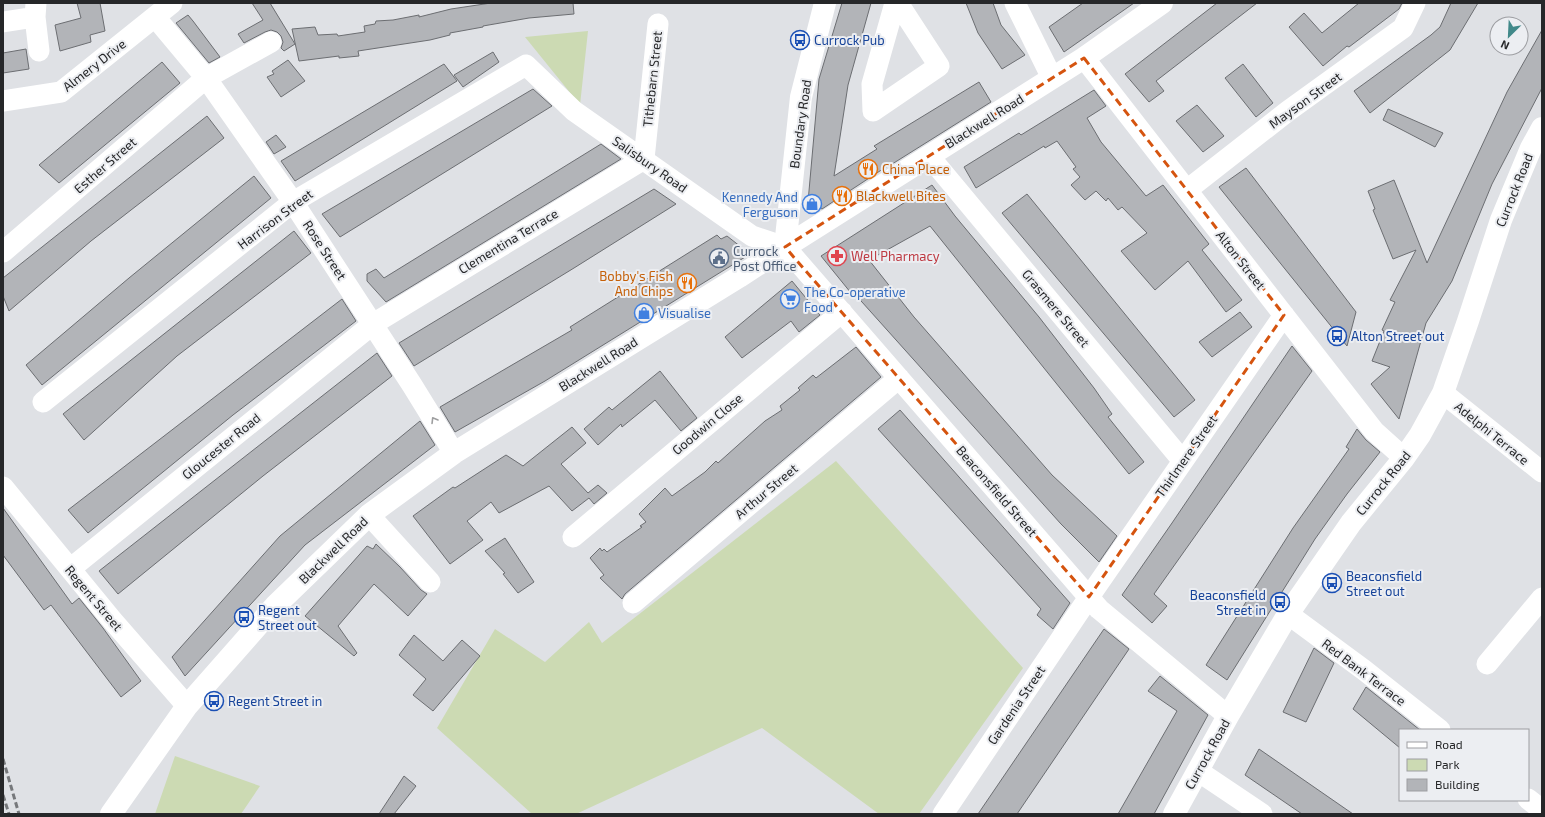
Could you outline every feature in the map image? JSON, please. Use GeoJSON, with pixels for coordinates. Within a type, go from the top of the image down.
{"type":"FeatureCollection","features":[{"type":"Feature","properties":{"kind":"street","name":"Almery Drive"},"geometry":{"type":"LineString","coordinates":[[3,101],[61,92],[172,3]]}},
{"type":"Feature","properties":{"kind":"street","name":"Boundary Road"},"geometry":{"type":"LineString","coordinates":[[785,246],[801,97],[825,3]]}},
{"type":"Feature","properties":{"kind":"street"},"geometry":{"type":"LineString","coordinates":[[896,3],[940,66],[873,112],[872,84],[896,3]]}},
{"type":"Feature","properties":{"kind":"street"},"geometry":{"type":"LineString","coordinates":[[1015,3],[1052,78]]}},
{"type":"Feature","properties":{"kind":"street","name":"Blackwell Road"},"geometry":{"type":"LineString","coordinates":[[111,814],[187,706],[275,606],[369,515],[454,453],[739,277],[785,246],[1084,58],[1162,3]]}},
{"type":"Feature","properties":{"kind":"street","name":"Mayson Street"},"geometry":{"type":"LineString","coordinates":[[1187,190],[1288,111],[1404,28],[1415,3]]}},
{"type":"Feature","properties":{"kind":"street"},"geometry":{"type":"LineString","coordinates":[[3,22],[36,10],[39,52]]}},
{"type":"Feature","properties":{"kind":"street","name":"Rose Street"},"geometry":{"type":"LineString","coordinates":[[155,17],[206,78],[293,202],[373,324],[454,453]]}},
{"type":"Feature","properties":{"kind":"street","name":"Tithebarn Street"},"geometry":{"type":"LineString","coordinates":[[644,159],[658,24]]}},
{"type":"Feature","properties":{"kind":"street","name":"Esther Street"},"geometry":{"type":"LineString","coordinates":[[3,252],[206,78],[271,42]]}},
{"type":"Feature","properties":{"kind":"street","name":"Alton Street"},"geometry":{"type":"LineString","coordinates":[[1084,58],[1374,431],[1404,458]]}},
{"type":"Feature","properties":{"kind":"street","name":"Salisbury Road"},"geometry":{"type":"LineString","coordinates":[[526,64],[574,111],[752,236],[785,246]]}},
{"type":"Feature","properties":{"kind":"street","name":"Harrison Street"},"geometry":{"type":"LineString","coordinates":[[43,402],[293,202],[526,64]]}},
{"type":"Feature","properties":{"kind":"street","name":"Currock Road"},"geometry":{"type":"LineString","coordinates":[[1174,814],[1228,716],[1288,614],[1351,524],[1404,458],[1420,435],[1443,394],[1501,220],[1531,148],[1542,128]]}},
{"type":"Feature","properties":{"kind":"street","name":"Grasmere Street"},"geometry":{"type":"LineString","coordinates":[[929,156],[1182,460]]}},
{"type":"Feature","properties":{"kind":"street","name":"Clementina Terrace"},"geometry":{"type":"LineString","coordinates":[[373,324],[644,159]]}},
{"type":"Feature","properties":{"kind":"street","name":"Beaconsfield Street"},"geometry":{"type":"LineString","coordinates":[[785,246],[1099,609],[1228,716]]}},
{"type":"Feature","properties":{"kind":"street","name":"Goodwin Close"},"geometry":{"type":"LineString","coordinates":[[573,537],[842,312]]}},
{"type":"Feature","properties":{"kind":"street","name":"Thirlmere Street"},"geometry":{"type":"LineString","coordinates":[[1089,597],[1182,460],[1284,315]]}},
{"type":"Feature","properties":{"kind":"street","name":"Gloucester Road"},"geometry":{"type":"LineString","coordinates":[[70,569],[373,324]]}},
{"type":"Feature","properties":{"kind":"street","name":"Arthur Street"},"geometry":{"type":"LineString","coordinates":[[633,604],[899,378]]}},
{"type":"Feature","properties":{"kind":"street","name":"Adelphi Terrace"},"geometry":{"type":"LineString","coordinates":[[1443,394],[1542,472]]}},
{"type":"Feature","properties":{"kind":"street","name":"Regent Street"},"geometry":{"type":"LineString","coordinates":[[3,487],[112,620],[187,706]]}},
{"type":"Feature","properties":{"kind":"street"},"geometry":{"type":"LineString","coordinates":[[369,515],[430,582]]}},
{"type":"Feature","properties":{"kind":"street","name":"Gardenia Street"},"geometry":{"type":"LineString","coordinates":[[944,814],[1089,597]]}},
{"type":"Feature","properties":{"kind":"street"},"geometry":{"type":"LineString","coordinates":[[1488,664],[1542,598]]}},
{"type":"Feature","properties":{"kind":"street","name":"Red Bank Terrace"},"geometry":{"type":"LineString","coordinates":[[1288,614],[1364,670],[1439,729]]}},
{"type":"Feature","properties":{"kind":"street"},"geometry":{"type":"LineString","coordinates":[[1198,771],[1262,814]]}},
{"type":"Feature","properties":{"kind":"street"},"geometry":{"type":"LineString","coordinates":[[1529,800],[1542,810]]}},
{"type":"Feature","properties":{"kind":"highlighted area"},"geometry":{"type":"Polygon","coordinates":[[[1084,58],[1284,315],[1089,597],[785,247],[1084,58]]]}},
{"type":"Feature","properties":{"kind":"green space"},"geometry":{"type":"Polygon","coordinates":[[[588,31],[580,105],[525,37],[588,31]]]}},
{"type":"Feature","properties":{"kind":"green space"},"geometry":{"type":"Polygon","coordinates":[[[836,461],[1023,668],[919,814],[879,814],[762,728],[576,814],[532,814],[437,728],[495,629],[545,662],[589,622],[602,643],[836,461]]]}},
{"type":"Feature","properties":{"kind":"green space"},"geometry":{"type":"Polygon","coordinates":[[[175,756],[260,786],[241,814],[155,814],[175,756]]]}},
{"type":"Feature","properties":{"kind":"building"},"geometry":{"type":"Polygon","coordinates":[[[77,3],[100,3],[105,31],[90,35],[91,42],[60,51],[55,25],[81,18],[77,3]]]}},
{"type":"Feature","properties":{"kind":"building"},"geometry":{"type":"Polygon","coordinates":[[[252,3],[270,3],[295,44],[284,51],[281,48],[283,42],[281,36],[277,32],[271,30],[244,43],[238,34],[263,20],[252,3]]]}},
{"type":"Feature","properties":{"kind":"building"},"geometry":{"type":"Polygon","coordinates":[[[491,3],[573,3],[574,14],[529,18],[483,26],[450,33],[450,35],[430,40],[358,51],[359,56],[339,58],[339,56],[299,61],[292,29],[315,27],[318,35],[337,34],[338,36],[365,32],[364,26],[375,24],[376,21],[393,20],[419,15],[419,17],[451,9],[491,3]]]}},
{"type":"Feature","properties":{"kind":"building"},"geometry":{"type":"Polygon","coordinates":[[[842,3],[871,3],[848,85],[834,176],[877,149],[874,146],[979,82],[991,102],[889,165],[822,209],[808,202],[819,79],[842,3]]]}},
{"type":"Feature","properties":{"kind":"building"},"geometry":{"type":"Polygon","coordinates":[[[966,3],[993,3],[1001,25],[1025,55],[1002,69],[978,33],[966,3]]]}},
{"type":"Feature","properties":{"kind":"building"},"geometry":{"type":"Polygon","coordinates":[[[1083,3],[1134,3],[1064,52],[1049,27],[1083,3]]]}},
{"type":"Feature","properties":{"kind":"building"},"geometry":{"type":"Polygon","coordinates":[[[1217,3],[1257,3],[1156,81],[1164,91],[1149,102],[1125,74],[1217,3]]]}},
{"type":"Feature","properties":{"kind":"building"},"geometry":{"type":"Polygon","coordinates":[[[1359,3],[1402,3],[1399,9],[1349,47],[1347,46],[1323,66],[1289,27],[1304,13],[1322,33],[1359,3]]]}},
{"type":"Feature","properties":{"kind":"building"},"geometry":{"type":"Polygon","coordinates":[[[1451,3],[1478,3],[1450,50],[1370,113],[1354,91],[1440,27],[1451,3]]]}},
{"type":"Feature","properties":{"kind":"building"},"geometry":{"type":"Polygon","coordinates":[[[188,15],[220,57],[209,63],[176,23],[188,15]]]}},
{"type":"Feature","properties":{"kind":"building"},"geometry":{"type":"Polygon","coordinates":[[[1542,30],[1542,88],[1492,184],[1452,281],[1426,323],[1399,419],[1371,384],[1390,367],[1372,361],[1384,331],[1382,330],[1395,302],[1390,300],[1416,250],[1393,259],[1373,210],[1375,209],[1368,191],[1394,180],[1427,263],[1507,92],[1527,56],[1529,56],[1529,53],[1542,30]]]}},
{"type":"Feature","properties":{"kind":"building"},"geometry":{"type":"Polygon","coordinates":[[[26,49],[29,69],[3,73],[3,53],[26,49]]]}},
{"type":"Feature","properties":{"kind":"building"},"geometry":{"type":"Polygon","coordinates":[[[493,52],[499,62],[463,87],[454,75],[493,52]]]}},
{"type":"Feature","properties":{"kind":"building"},"geometry":{"type":"Polygon","coordinates":[[[288,60],[305,81],[281,97],[267,77],[274,74],[272,71],[288,60]]]}},
{"type":"Feature","properties":{"kind":"building"},"geometry":{"type":"Polygon","coordinates":[[[162,62],[180,83],[59,183],[39,165],[162,62]]]}},
{"type":"Feature","properties":{"kind":"building"},"geometry":{"type":"Polygon","coordinates":[[[444,64],[457,81],[295,181],[281,161],[444,64]]]}},
{"type":"Feature","properties":{"kind":"building"},"geometry":{"type":"Polygon","coordinates":[[[1243,64],[1273,103],[1256,117],[1225,78],[1243,64]]]}},
{"type":"Feature","properties":{"kind":"building"},"geometry":{"type":"Polygon","coordinates":[[[533,89],[552,106],[340,237],[322,214],[533,89]]]}},
{"type":"Feature","properties":{"kind":"building"},"geometry":{"type":"Polygon","coordinates":[[[1094,90],[1106,106],[1087,118],[1101,142],[1146,196],[1163,185],[1209,244],[1202,250],[1242,300],[1226,312],[1188,261],[1155,290],[1121,251],[1147,233],[1122,207],[1118,210],[1108,198],[1106,201],[1096,191],[1085,200],[1071,185],[1080,177],[1073,169],[1076,167],[1057,141],[1045,148],[1044,146],[976,188],[964,167],[1019,133],[1021,135],[1094,90]]]}},
{"type":"Feature","properties":{"kind":"building"},"geometry":{"type":"Polygon","coordinates":[[[1197,105],[1224,136],[1203,152],[1176,121],[1197,105]]]}},
{"type":"Feature","properties":{"kind":"building"},"geometry":{"type":"Polygon","coordinates":[[[1388,109],[1443,133],[1435,147],[1383,120],[1388,109]]]}},
{"type":"Feature","properties":{"kind":"building"},"geometry":{"type":"Polygon","coordinates":[[[207,116],[224,138],[91,241],[9,311],[3,296],[3,278],[207,116]]]}},
{"type":"Feature","properties":{"kind":"building"},"geometry":{"type":"Polygon","coordinates":[[[276,135],[286,147],[274,154],[266,142],[276,135]]]}},
{"type":"Feature","properties":{"kind":"building"},"geometry":{"type":"Polygon","coordinates":[[[601,144],[621,159],[386,302],[367,281],[367,274],[376,269],[384,278],[601,144]]]}},
{"type":"Feature","properties":{"kind":"building"},"geometry":{"type":"Polygon","coordinates":[[[1246,168],[1356,312],[1347,346],[1219,187],[1246,168]]]}},
{"type":"Feature","properties":{"kind":"building"},"geometry":{"type":"Polygon","coordinates":[[[254,176],[271,198],[42,385],[26,365],[129,278],[254,176]]]}},
{"type":"Feature","properties":{"kind":"building"},"geometry":{"type":"Polygon","coordinates":[[[932,185],[955,216],[1039,317],[1094,388],[1112,414],[1108,417],[1144,462],[1129,474],[930,226],[869,260],[914,317],[1052,475],[1117,536],[1099,562],[1061,524],[853,292],[851,293],[821,256],[932,185]]]}},
{"type":"Feature","properties":{"kind":"building"},"geometry":{"type":"Polygon","coordinates":[[[654,189],[676,204],[414,366],[399,343],[654,189]]]}},
{"type":"Feature","properties":{"kind":"building"},"geometry":{"type":"Polygon","coordinates":[[[1027,194],[1195,400],[1174,417],[1002,213],[1027,194]]]}},
{"type":"Feature","properties":{"kind":"building"},"geometry":{"type":"Polygon","coordinates":[[[294,231],[311,253],[177,356],[84,440],[63,414],[294,231]]]}},
{"type":"Feature","properties":{"kind":"building"},"geometry":{"type":"Polygon","coordinates":[[[717,235],[721,239],[727,236],[750,254],[545,381],[455,432],[440,407],[572,330],[570,327],[717,235]]]}},
{"type":"Feature","properties":{"kind":"building"},"geometry":{"type":"Polygon","coordinates":[[[792,281],[820,315],[799,332],[791,321],[742,358],[725,337],[792,281]]]}},
{"type":"Feature","properties":{"kind":"building"},"geometry":{"type":"Polygon","coordinates":[[[342,299],[356,321],[233,415],[88,533],[68,510],[342,299]]]}},
{"type":"Feature","properties":{"kind":"building"},"geometry":{"type":"Polygon","coordinates":[[[1240,312],[1252,327],[1212,357],[1199,342],[1240,312]]]}},
{"type":"Feature","properties":{"kind":"building"},"geometry":{"type":"Polygon","coordinates":[[[1292,346],[1312,371],[1154,594],[1167,606],[1152,623],[1122,595],[1292,346]]]}},
{"type":"Feature","properties":{"kind":"building"},"geometry":{"type":"Polygon","coordinates":[[[856,347],[881,377],[625,594],[622,599],[600,578],[604,575],[590,558],[600,548],[602,551],[604,549],[607,552],[642,527],[640,526],[646,522],[639,514],[665,488],[672,496],[705,472],[716,461],[718,463],[765,421],[782,410],[780,406],[800,390],[798,388],[813,375],[816,378],[856,347]]]}},
{"type":"Feature","properties":{"kind":"building"},"geometry":{"type":"Polygon","coordinates":[[[377,353],[392,376],[263,476],[118,594],[99,571],[377,353]]]}},
{"type":"Feature","properties":{"kind":"building"},"geometry":{"type":"Polygon","coordinates":[[[660,371],[697,418],[681,431],[655,400],[622,427],[621,424],[598,445],[584,429],[609,407],[612,410],[660,371]]]}},
{"type":"Feature","properties":{"kind":"building"},"geometry":{"type":"Polygon","coordinates":[[[900,410],[1070,603],[1053,629],[1037,615],[1041,609],[878,429],[900,410]]]}},
{"type":"Feature","properties":{"kind":"building"},"geometry":{"type":"Polygon","coordinates":[[[420,421],[435,445],[305,545],[185,676],[172,657],[280,536],[420,421]]]}},
{"type":"Feature","properties":{"kind":"building"},"geometry":{"type":"Polygon","coordinates":[[[572,427],[586,443],[561,464],[588,493],[598,485],[607,493],[594,504],[589,498],[572,511],[549,486],[499,513],[491,502],[467,521],[483,540],[450,564],[413,516],[453,487],[455,488],[506,455],[523,466],[572,427]]]}},
{"type":"Feature","properties":{"kind":"building"},"geometry":{"type":"Polygon","coordinates":[[[1357,429],[1366,440],[1380,452],[1347,494],[1315,539],[1227,680],[1206,665],[1293,528],[1349,449],[1346,447],[1357,429]]]}},
{"type":"Feature","properties":{"kind":"building"},"geometry":{"type":"Polygon","coordinates":[[[3,508],[72,604],[79,598],[103,628],[141,681],[121,697],[51,605],[44,610],[3,555],[3,508]]]}},
{"type":"Feature","properties":{"kind":"building"},"geometry":{"type":"Polygon","coordinates":[[[505,538],[534,582],[518,593],[503,574],[505,573],[485,551],[505,538]]]}},
{"type":"Feature","properties":{"kind":"building"},"geometry":{"type":"Polygon","coordinates":[[[376,544],[421,590],[427,594],[408,616],[374,584],[338,626],[357,653],[354,656],[305,616],[367,546],[373,549],[376,544]]]}},
{"type":"Feature","properties":{"kind":"building"},"geometry":{"type":"Polygon","coordinates":[[[1104,629],[1129,649],[1017,814],[978,814],[1104,629]]]}},
{"type":"Feature","properties":{"kind":"building"},"geometry":{"type":"Polygon","coordinates":[[[414,635],[443,661],[462,640],[480,656],[433,711],[413,695],[426,679],[399,655],[414,635]]]}},
{"type":"Feature","properties":{"kind":"building"},"geometry":{"type":"Polygon","coordinates":[[[1314,648],[1334,663],[1306,722],[1283,712],[1314,648]]]}},
{"type":"Feature","properties":{"kind":"building"},"geometry":{"type":"Polygon","coordinates":[[[1160,676],[1208,715],[1154,814],[1118,814],[1177,711],[1148,691],[1160,676]]]}},
{"type":"Feature","properties":{"kind":"building"},"geometry":{"type":"Polygon","coordinates":[[[1366,687],[1419,729],[1399,729],[1399,747],[1353,709],[1366,687]]]}},
{"type":"Feature","properties":{"kind":"building"},"geometry":{"type":"Polygon","coordinates":[[[1259,749],[1353,814],[1302,814],[1245,775],[1259,749]]]}},
{"type":"Feature","properties":{"kind":"building"},"geometry":{"type":"Polygon","coordinates":[[[404,776],[416,786],[394,814],[379,814],[404,776]]]}},
{"type":"Feature","properties":{"kind":"railway"},"geometry":{"type":"LineString","coordinates":[[3,759],[19,814]]}},
{"type":"Feature","properties":{"kind":"railway"},"geometry":{"type":"LineString","coordinates":[[3,795],[9,814]]}},
{"type":"Feature","properties":{"kind":"place","name":"Currock Pub"},"geometry":{"type":"Point","coordinates":[800,40]}},
{"type":"Feature","properties":{"kind":"place","name":"China Place"},"geometry":{"type":"Point","coordinates":[868,169]}},
{"type":"Feature","properties":{"kind":"place","name":"Blackwell Bites"},"geometry":{"type":"Point","coordinates":[842,196]}},
{"type":"Feature","properties":{"kind":"place","name":"Kennedy And Ferguson"},"geometry":{"type":"Point","coordinates":[812,204]}},
{"type":"Feature","properties":{"kind":"place","name":"Well Pharmacy"},"geometry":{"type":"Point","coordinates":[837,256]}},
{"type":"Feature","properties":{"kind":"place","name":"Currock Post Office"},"geometry":{"type":"Point","coordinates":[719,258]}},
{"type":"Feature","properties":{"kind":"place","name":"Bobby's Fish And Chips"},"geometry":{"type":"Point","coordinates":[687,283]}},
{"type":"Feature","properties":{"kind":"place","name":"The Co-operative Food"},"geometry":{"type":"Point","coordinates":[790,299]}},
{"type":"Feature","properties":{"kind":"place","name":"Visualise"},"geometry":{"type":"Point","coordinates":[644,313]}},
{"type":"Feature","properties":{"kind":"place","name":"Alton Street out"},"geometry":{"type":"Point","coordinates":[1337,336]}},
{"type":"Feature","properties":{"kind":"place","name":"Beaconsfield Street out"},"geometry":{"type":"Point","coordinates":[1332,583]}},
{"type":"Feature","properties":{"kind":"place","name":"Beaconsfield Street in"},"geometry":{"type":"Point","coordinates":[1280,602]}},
{"type":"Feature","properties":{"kind":"place","name":"Regent Street out"},"geometry":{"type":"Point","coordinates":[244,617]}},
{"type":"Feature","properties":{"kind":"place","name":"Regent Street in"},"geometry":{"type":"Point","coordinates":[214,701]}}]}
